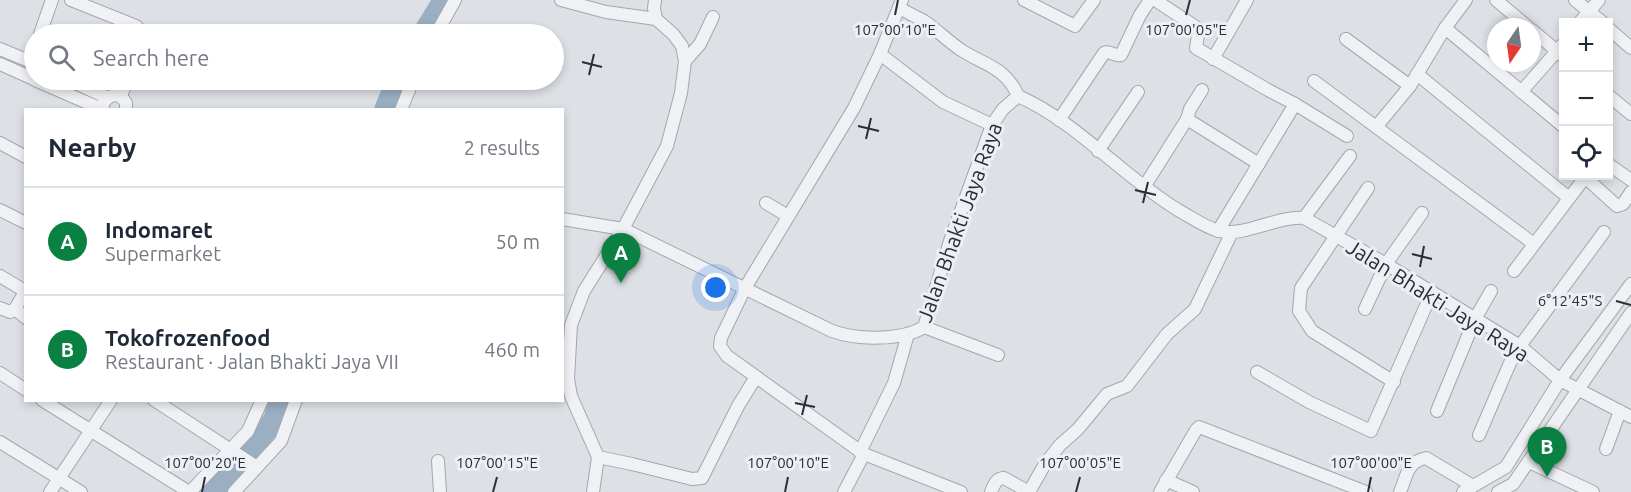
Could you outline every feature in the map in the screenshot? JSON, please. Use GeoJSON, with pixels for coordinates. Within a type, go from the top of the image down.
{"type":"FeatureCollection","features":[{"type":"Feature","properties":{"kind":"street"},"geometry":{"type":"LineString","coordinates":[[44,24],[52,0]]}},
{"type":"Feature","properties":{"kind":"street"},"geometry":{"type":"LineString","coordinates":[[71,0],[131,24]]}},
{"type":"Feature","properties":{"kind":"street"},"geometry":{"type":"LineString","coordinates":[[442,24],[455,0]]}},
{"type":"Feature","properties":{"kind":"street"},"geometry":{"type":"LineString","coordinates":[[561,0],[606,12],[656,19],[673,34],[682,46],[685,61],[681,93],[666,146],[623,229],[584,291],[571,325],[567,379],[571,396],[598,458],[593,492]]}},
{"type":"Feature","properties":{"kind":"street"},"geometry":{"type":"LineString","coordinates":[[655,0],[656,19]]}},
{"type":"Feature","properties":{"kind":"street"},"geometry":{"type":"LineString","coordinates":[[1024,0],[1075,27],[1094,0]]}},
{"type":"Feature","properties":{"kind":"street"},"geometry":{"type":"LineString","coordinates":[[1059,120],[1086,76],[1104,53],[1118,56],[1121,54],[1140,15],[1155,0],[1199,28],[1195,46],[1347,136]]}},
{"type":"Feature","properties":{"kind":"street"},"geometry":{"type":"LineString","coordinates":[[1213,58],[1247,0]]}},
{"type":"Feature","properties":{"kind":"street"},"geometry":{"type":"LineString","coordinates":[[1376,127],[1410,86],[1445,28],[1466,0]]}},
{"type":"Feature","properties":{"kind":"street"},"geometry":{"type":"LineString","coordinates":[[1496,0],[1517,18]]}},
{"type":"Feature","properties":{"kind":"street"},"geometry":{"type":"LineString","coordinates":[[1575,0],[1597,18]]}},
{"type":"Feature","properties":{"kind":"street"},"geometry":{"type":"LineString","coordinates":[[1583,18],[1599,0]]}},
{"type":"Feature","properties":{"kind":"street"},"geometry":{"type":"LineString","coordinates":[[961,492],[862,453],[726,356],[720,346],[721,338],[745,288],[854,108],[880,54],[900,4],[963,51],[988,63],[1005,75],[1013,84],[1018,96],[1059,120],[1144,187],[1198,222],[1218,231],[1232,232],[1293,217],[1304,218],[1350,156]]}},
{"type":"Feature","properties":{"kind":"street"},"geometry":{"type":"LineString","coordinates":[[685,61],[700,44],[713,17]]}},
{"type":"Feature","properties":{"kind":"street"},"geometry":{"type":"LineString","coordinates":[[1445,28],[1562,126]]}},
{"type":"Feature","properties":{"kind":"street"},"geometry":{"type":"LineString","coordinates":[[1613,32],[1631,48]]}},
{"type":"Feature","properties":{"kind":"street"},"geometry":{"type":"LineString","coordinates":[[1541,37],[1559,50]]}},
{"type":"Feature","properties":{"kind":"street"},"geometry":{"type":"LineString","coordinates":[[1346,39],[1410,86]]}},
{"type":"Feature","properties":{"kind":"street"},"geometry":{"type":"LineString","coordinates":[[0,49],[24,56]]}},
{"type":"Feature","properties":{"kind":"street"},"geometry":{"type":"LineString","coordinates":[[1521,92],[1559,53]]}},
{"type":"Feature","properties":{"kind":"street"},"geometry":{"type":"LineString","coordinates":[[880,54],[943,102],[992,125]]}},
{"type":"Feature","properties":{"kind":"street"},"geometry":{"type":"LineString","coordinates":[[0,64],[24,74]]}},
{"type":"Feature","properties":{"kind":"street"},"geometry":{"type":"LineString","coordinates":[[1417,74],[1569,198]]}},
{"type":"Feature","properties":{"kind":"street"},"geometry":{"type":"LineString","coordinates":[[1314,81],[1534,244]]}},
{"type":"Feature","properties":{"kind":"street"},"geometry":{"type":"LineString","coordinates":[[69,90],[109,103],[126,103],[126,108]]}},
{"type":"Feature","properties":{"kind":"street"},"geometry":{"type":"LineString","coordinates":[[86,90],[109,103]]}},
{"type":"Feature","properties":{"kind":"street"},"geometry":{"type":"LineString","coordinates":[[109,103],[119,90]]}},
{"type":"Feature","properties":{"kind":"street"},"geometry":{"type":"LineString","coordinates":[[402,108],[409,90]]}},
{"type":"Feature","properties":{"kind":"street"},"geometry":{"type":"LineString","coordinates":[[1144,187],[1202,90]]}},
{"type":"Feature","properties":{"kind":"street"},"geometry":{"type":"LineString","coordinates":[[1098,151],[1138,92]]}},
{"type":"Feature","properties":{"kind":"street","name":"Jalan Bhakti Jaya Raya"},"geometry":{"type":"LineString","coordinates":[[564,219],[623,229],[845,336],[908,334],[924,327],[950,241],[992,125],[1003,109],[1018,96]]}},
{"type":"Feature","properties":{"kind":"street"},"geometry":{"type":"LineString","coordinates":[[1613,99],[1631,114]]}},
{"type":"Feature","properties":{"kind":"street"},"geometry":{"type":"LineString","coordinates":[[1218,231],[1295,104]]}},
{"type":"Feature","properties":{"kind":"street"},"geometry":{"type":"LineString","coordinates":[[1187,118],[1259,164]]}},
{"type":"Feature","properties":{"kind":"street"},"geometry":{"type":"LineString","coordinates":[[0,143],[24,156]]}},
{"type":"Feature","properties":{"kind":"street"},"geometry":{"type":"LineString","coordinates":[[1613,167],[1631,180]]}},
{"type":"Feature","properties":{"kind":"street"},"geometry":{"type":"LineString","coordinates":[[1514,271],[1582,180]]}},
{"type":"Feature","properties":{"kind":"street"},"geometry":{"type":"LineString","coordinates":[[1589,180],[1617,206],[1623,204],[1631,192]]}},
{"type":"Feature","properties":{"kind":"street"},"geometry":{"type":"LineString","coordinates":[[1368,188],[1301,288],[1299,310],[1312,331],[1394,382]]}},
{"type":"Feature","properties":{"kind":"street"},"geometry":{"type":"LineString","coordinates":[[766,203],[788,216]]}},
{"type":"Feature","properties":{"kind":"street"},"geometry":{"type":"LineString","coordinates":[[0,210],[24,222]]}},
{"type":"Feature","properties":{"kind":"street"},"geometry":{"type":"LineString","coordinates":[[1365,309],[1386,264],[1422,213]]}},
{"type":"Feature","properties":{"kind":"street","name":"Jalan Bhakti Jaya Raya"},"geometry":{"type":"LineString","coordinates":[[1304,218],[1386,264],[1520,346],[1560,381],[1625,414]]}},
{"type":"Feature","properties":{"kind":"street"},"geometry":{"type":"LineString","coordinates":[[991,492],[996,482],[1004,478],[1029,492],[1044,464],[1060,445],[1078,429],[1107,394],[1127,386],[1167,334],[1195,309],[1232,232]]}},
{"type":"Feature","properties":{"kind":"street"},"geometry":{"type":"LineString","coordinates":[[1479,435],[1510,363],[1520,346],[1604,232]]}},
{"type":"Feature","properties":{"kind":"street"},"geometry":{"type":"LineString","coordinates":[[0,276],[24,289]]}},
{"type":"Feature","properties":{"kind":"street"},"geometry":{"type":"LineString","coordinates":[[1400,492],[1415,460],[1426,458],[1468,489],[1506,467],[1560,381],[1631,284]]}},
{"type":"Feature","properties":{"kind":"street"},"geometry":{"type":"LineString","coordinates":[[1437,411],[1475,319],[1491,291]]}},
{"type":"Feature","properties":{"kind":"street"},"geometry":{"type":"LineString","coordinates":[[0,309],[10,312],[15,309],[24,292]]}},
{"type":"Feature","properties":{"kind":"street"},"geometry":{"type":"LineString","coordinates":[[1257,372],[1309,402],[1371,431],[1432,292]]}},
{"type":"Feature","properties":{"kind":"street"},"geometry":{"type":"LineString","coordinates":[[15,309],[24,316]]}},
{"type":"Feature","properties":{"kind":"street"},"geometry":{"type":"LineString","coordinates":[[1498,492],[1513,484],[1631,313]]}},
{"type":"Feature","properties":{"kind":"street"},"geometry":{"type":"LineString","coordinates":[[924,327],[998,355]]}},
{"type":"Feature","properties":{"kind":"street"},"geometry":{"type":"LineString","coordinates":[[844,492],[894,383],[908,334]]}},
{"type":"Feature","properties":{"kind":"street"},"geometry":{"type":"LineString","coordinates":[[0,373],[24,389]]}},
{"type":"Feature","properties":{"kind":"street"},"geometry":{"type":"LineString","coordinates":[[598,458],[632,464],[692,480],[702,478],[756,377]]}},
{"type":"Feature","properties":{"kind":"street"},"geometry":{"type":"LineString","coordinates":[[45,402],[189,492],[236,453],[262,402]]}},
{"type":"Feature","properties":{"kind":"street"},"geometry":{"type":"LineString","coordinates":[[50,492],[110,402]]}},
{"type":"Feature","properties":{"kind":"street"},"geometry":{"type":"LineString","coordinates":[[157,402],[254,465]]}},
{"type":"Feature","properties":{"kind":"street"},"geometry":{"type":"LineString","coordinates":[[234,492],[254,465],[281,441],[295,402]]}},
{"type":"Feature","properties":{"kind":"street"},"geometry":{"type":"LineString","coordinates":[[1606,449],[1625,414]]}},
{"type":"Feature","properties":{"kind":"street"},"geometry":{"type":"LineString","coordinates":[[1160,492],[1199,427],[1361,491]]}},
{"type":"Feature","properties":{"kind":"street"},"geometry":{"type":"LineString","coordinates":[[0,442],[81,492]]}},
{"type":"Feature","properties":{"kind":"street"},"geometry":{"type":"LineString","coordinates":[[438,461],[440,492]]}},
{"type":"Feature","properties":{"kind":"street"},"geometry":{"type":"LineString","coordinates":[[1529,462],[1593,492]]}},
{"type":"Feature","properties":{"kind":"street"},"geometry":{"type":"LineString","coordinates":[[1166,480],[1193,492]]}},
{"type":"Feature","properties":{"kind":"green space"},"geometry":{"type":"Polygon","coordinates":[[[265,402],[296,402],[290,422],[234,492],[193,492],[265,402]]]}},
{"type":"Feature","properties":{"kind":"waterway"},"geometry":{"type":"LineString","coordinates":[[429,24],[444,0]]}},
{"type":"Feature","properties":{"kind":"waterway"},"geometry":{"type":"LineString","coordinates":[[386,108],[393,90]]}},
{"type":"Feature","properties":{"kind":"waterway"},"geometry":{"type":"LineString","coordinates":[[212,492],[274,421],[279,402]]}},
{"type":"Feature","properties":{"kind":"place","name":"Indomaret"},"geometry":{"type":"Point","coordinates":[621,283]}},
{"type":"Feature","properties":{"kind":"place","name":"Tokofrozenfood"},"geometry":{"type":"Point","coordinates":[1547,477]}}]}
